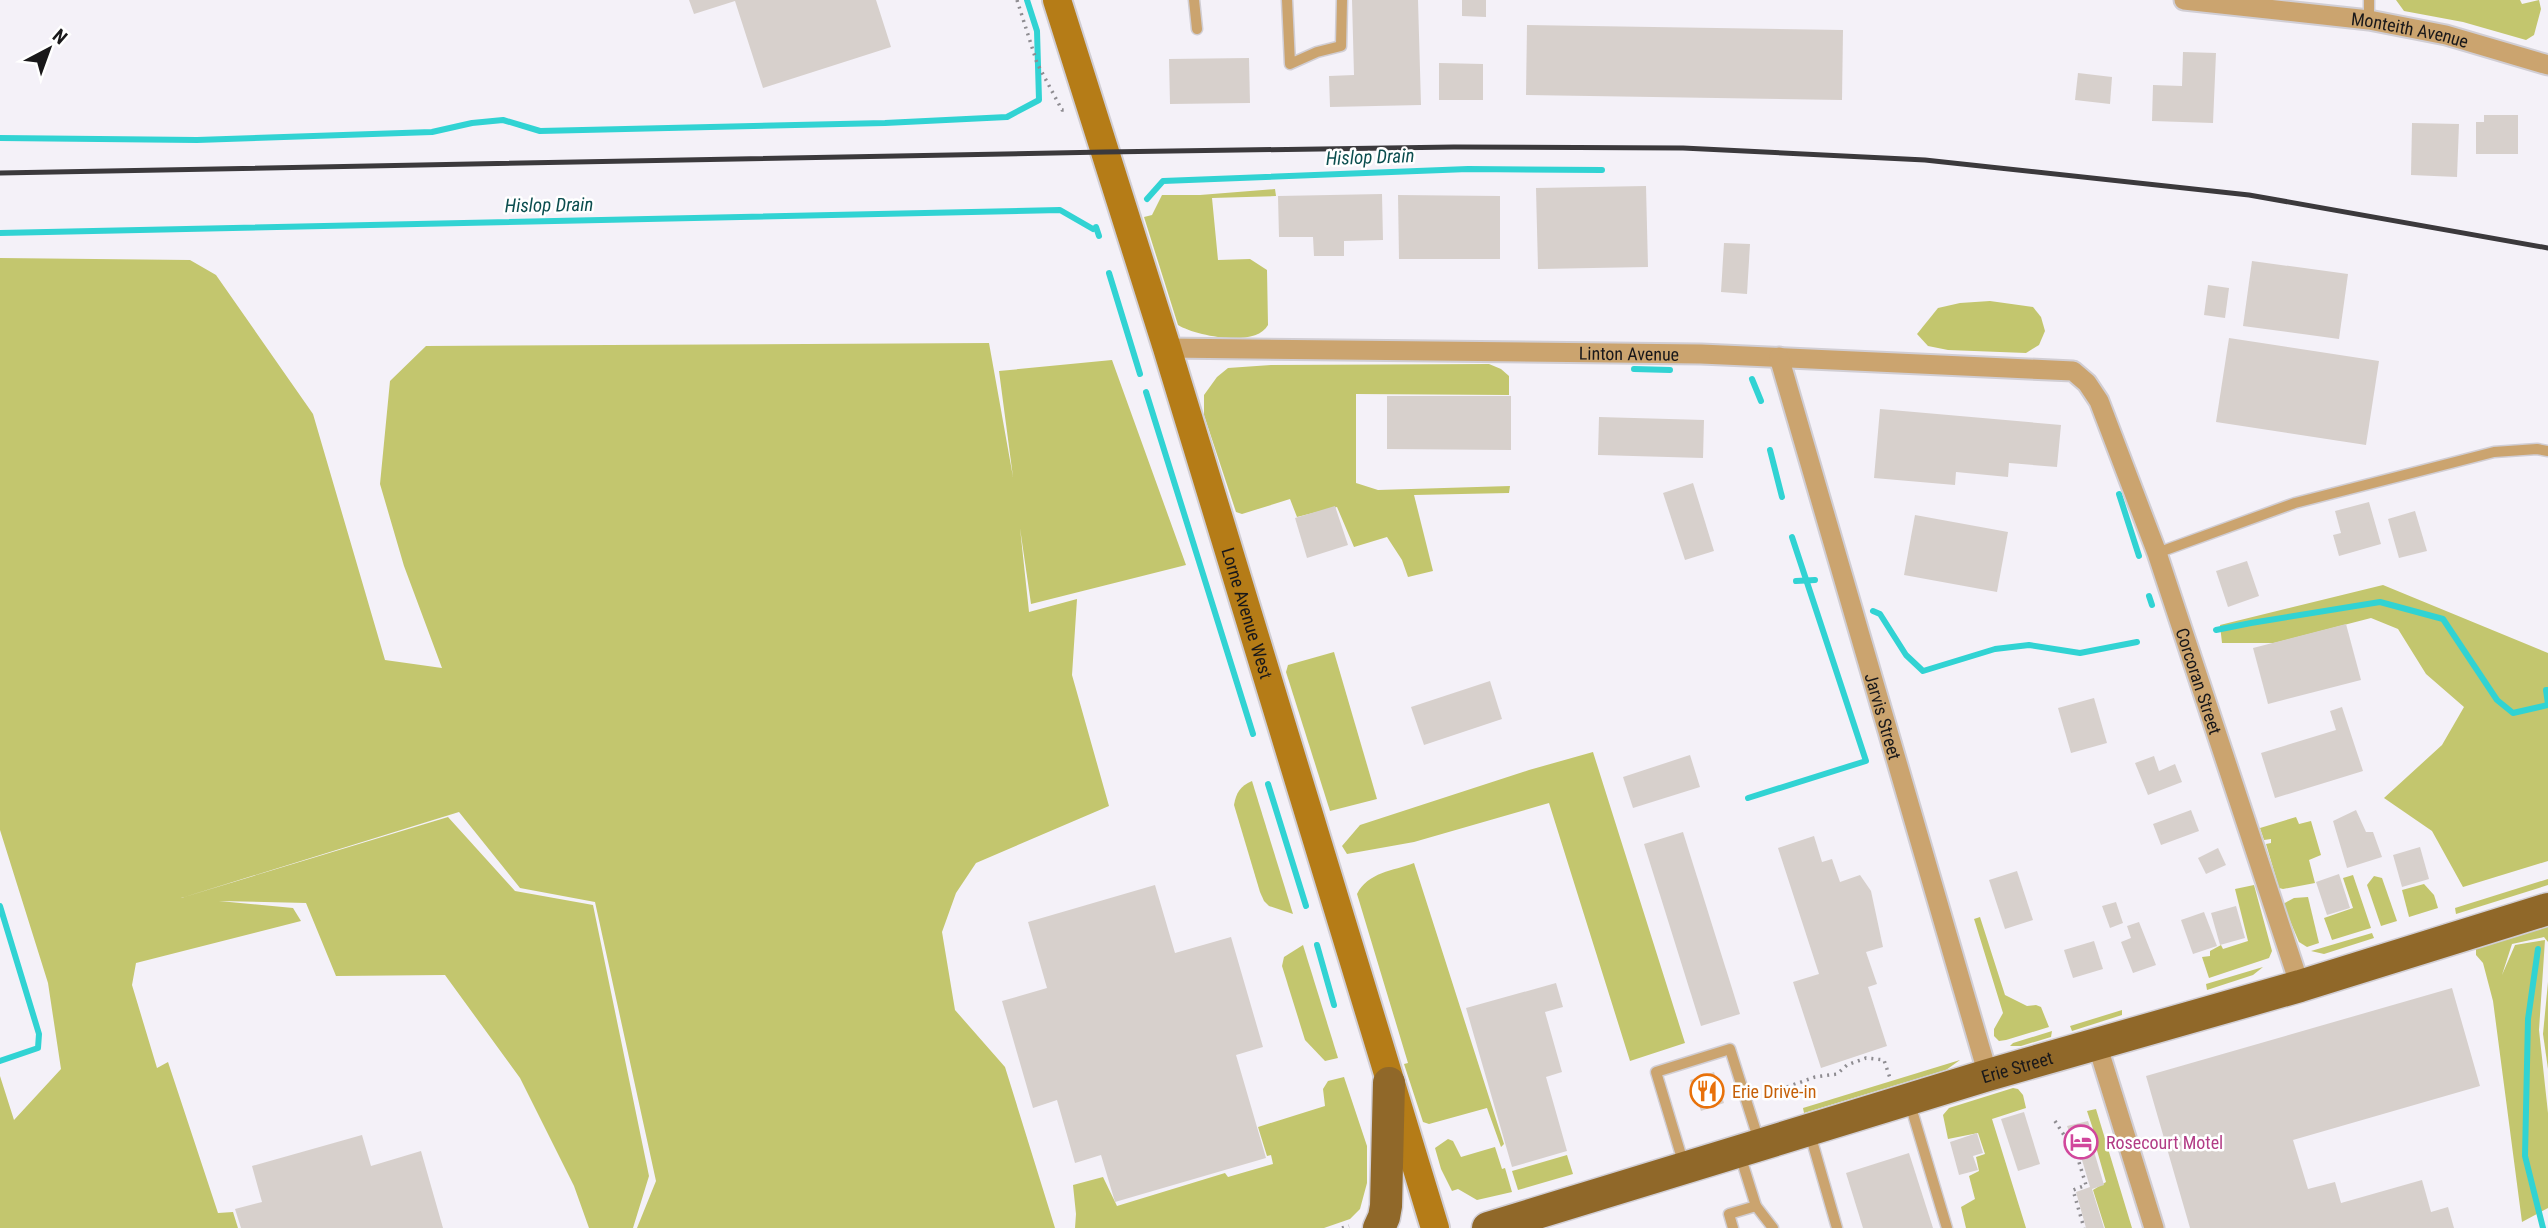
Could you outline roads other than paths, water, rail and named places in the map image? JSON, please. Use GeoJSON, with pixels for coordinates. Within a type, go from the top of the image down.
{"type":"FeatureCollection","features":[{"type":"Feature","properties":{"kind":"main road","name":"Lorne Avenue West"},"geometry":{"type":"LineString","coordinates":[[1057,0],[1167,348],[1434,1228]]}},
{"type":"Feature","properties":{"kind":"main road","name":"Erie Street"},"geometry":{"type":"LineString","coordinates":[[1488,1228],[1809,1130],[1900,1089],[1988,1075],[2300,986],[2548,909]]}},
{"type":"Feature","properties":{"kind":"main road"},"geometry":{"type":"LineString","coordinates":[[1364,1227],[1384,1217],[1389,1083]]}},
{"type":"Feature","properties":{"kind":"street","name":"Monteith Avenue"},"geometry":{"type":"LineString","coordinates":[[2184,0],[2250,4],[2369,20],[2446,35],[2548,65]]}},
{"type":"Feature","properties":{"kind":"street","name":"Linton Avenue"},"geometry":{"type":"LineString","coordinates":[[1167,348],[1779,357],[2073,371],[2087,383]]}},
{"type":"Feature","properties":{"kind":"street","name":"Jarvis Street"},"geometry":{"type":"LineString","coordinates":[[1779,357],[1988,1075]]}},
{"type":"Feature","properties":{"kind":"street","name":"Corcoran Street"},"geometry":{"type":"LineString","coordinates":[[2087,383],[2099,401],[2157,553],[2300,986]]}},
{"type":"Feature","properties":{"kind":"street"},"geometry":{"type":"LineString","coordinates":[[2097,1044],[2154,1228]]}},
{"type":"Feature","properties":{"kind":"lane"},"geometry":{"type":"LineString","coordinates":[[1194,0],[1197,29]]}},
{"type":"Feature","properties":{"kind":"lane"},"geometry":{"type":"LineString","coordinates":[[1287,0],[1290,64],[1317,52],[1341,46],[1342,0]]}},
{"type":"Feature","properties":{"kind":"lane"},"geometry":{"type":"LineString","coordinates":[[2369,0],[2369,20]]}},
{"type":"Feature","properties":{"kind":"lane"},"geometry":{"type":"LineString","coordinates":[[2157,553],[2295,503],[2494,452],[2536,449],[2548,451]]}},
{"type":"Feature","properties":{"kind":"lane"},"geometry":{"type":"LineString","coordinates":[[1685,1168],[1656,1072],[1730,1049],[1749,1148],[1756,1206],[1773,1228]]}},
{"type":"Feature","properties":{"kind":"lane"},"geometry":{"type":"LineString","coordinates":[[1900,1089],[1947,1228]]}},
{"type":"Feature","properties":{"kind":"lane"},"geometry":{"type":"LineString","coordinates":[[1809,1130],[1837,1228]]}},
{"type":"Feature","properties":{"kind":"lane"},"geometry":{"type":"LineString","coordinates":[[1733,1228],[1729,1214],[1756,1206]]}},
{"type":"Feature","properties":{"kind":"waterway"},"geometry":{"type":"LineString","coordinates":[[0,138],[197,140],[432,132],[472,123],[503,120],[540,131],[885,123],[1007,117],[1039,100],[1037,31],[1027,0]]}},
{"type":"Feature","properties":{"kind":"waterway","name":"Hislop Drain"},"geometry":{"type":"LineString","coordinates":[[1147,199],[1163,181],[1468,169],[1602,170]]}},
{"type":"Feature","properties":{"kind":"waterway","name":"Hislop Drain"},"geometry":{"type":"LineString","coordinates":[[0,233],[1060,210],[1093,229]]}},
{"type":"Feature","properties":{"kind":"waterway"},"geometry":{"type":"LineString","coordinates":[[1096,227],[1099,236]]}},
{"type":"Feature","properties":{"kind":"waterway"},"geometry":{"type":"LineString","coordinates":[[1109,273],[1140,374]]}},
{"type":"Feature","properties":{"kind":"waterway"},"geometry":{"type":"LineString","coordinates":[[1634,369],[1670,370]]}},
{"type":"Feature","properties":{"kind":"waterway"},"geometry":{"type":"LineString","coordinates":[[1752,379],[1761,401]]}},
{"type":"Feature","properties":{"kind":"waterway"},"geometry":{"type":"LineString","coordinates":[[1146,392],[1253,734]]}},
{"type":"Feature","properties":{"kind":"waterway"},"geometry":{"type":"LineString","coordinates":[[1770,450],[1782,497]]}},
{"type":"Feature","properties":{"kind":"waterway"},"geometry":{"type":"LineString","coordinates":[[2119,494],[2139,556]]}},
{"type":"Feature","properties":{"kind":"waterway"},"geometry":{"type":"LineString","coordinates":[[1748,798],[1866,761],[1792,537]]}},
{"type":"Feature","properties":{"kind":"waterway"},"geometry":{"type":"LineString","coordinates":[[1796,581],[1815,580]]}},
{"type":"Feature","properties":{"kind":"waterway"},"geometry":{"type":"LineString","coordinates":[[2149,596],[2152,605]]}},
{"type":"Feature","properties":{"kind":"waterway"},"geometry":{"type":"LineString","coordinates":[[2216,630],[2380,602],[2443,619],[2497,700],[2513,713],[2548,705]]}},
{"type":"Feature","properties":{"kind":"waterway"},"geometry":{"type":"LineString","coordinates":[[1873,611],[1880,614],[1906,655],[1923,671],[1995,649],[2029,645],[2080,653],[2137,642]]}},
{"type":"Feature","properties":{"kind":"waterway"},"geometry":{"type":"LineString","coordinates":[[2548,690],[2548,704]]}},
{"type":"Feature","properties":{"kind":"waterway"},"geometry":{"type":"LineString","coordinates":[[1268,784],[1306,906]]}},
{"type":"Feature","properties":{"kind":"waterway"},"geometry":{"type":"LineString","coordinates":[[0,906],[39,1034],[38,1048],[0,1061]]}},
{"type":"Feature","properties":{"kind":"waterway"},"geometry":{"type":"LineString","coordinates":[[1317,945],[1334,1005]]}},
{"type":"Feature","properties":{"kind":"waterway"},"geometry":{"type":"LineString","coordinates":[[2538,949],[2528,1019],[2525,1156],[2543,1228]]}},
{"type":"Feature","properties":{"kind":"railway"},"geometry":{"type":"LineString","coordinates":[[0,173],[1105,152],[1454,147],[1683,148],[1925,160],[2249,195],[2548,248]]}},
{"type":"Feature","properties":{"kind":"place","name":"Erie Drive-in"},"geometry":{"type":"Point","coordinates":[1707,1091]}},
{"type":"Feature","properties":{"kind":"place","name":"Rosecourt Motel"},"geometry":{"type":"Point","coordinates":[2081,1142]}}]}
